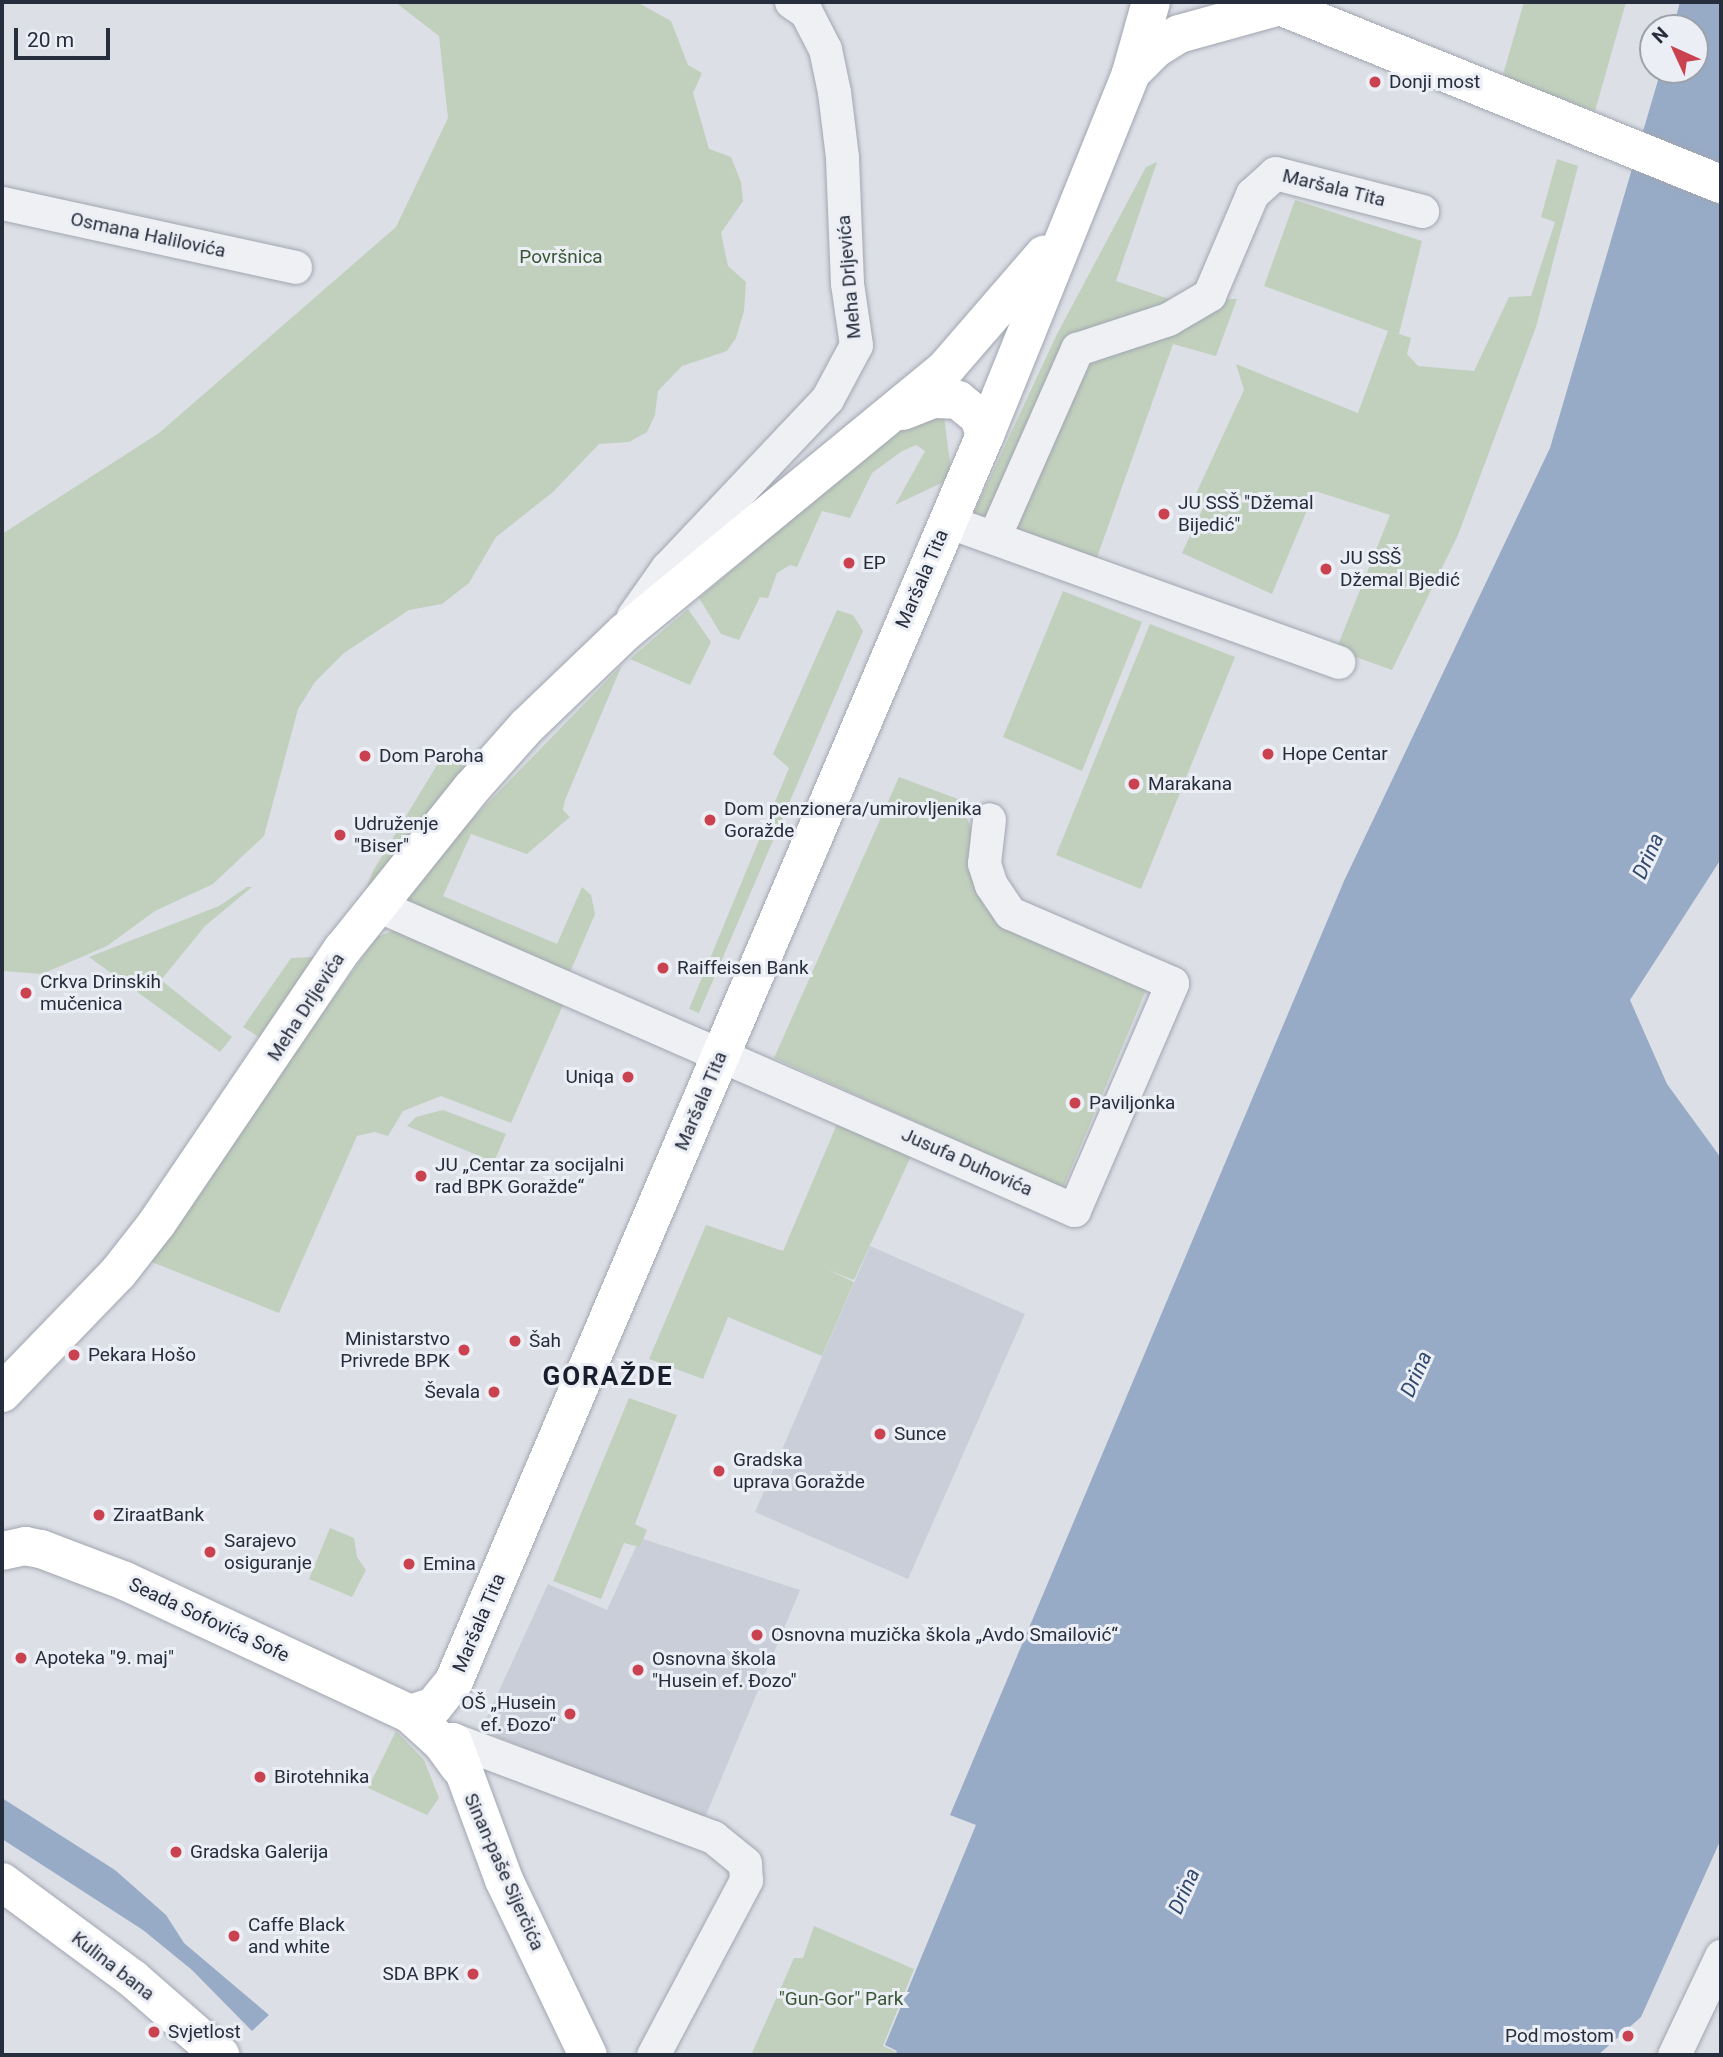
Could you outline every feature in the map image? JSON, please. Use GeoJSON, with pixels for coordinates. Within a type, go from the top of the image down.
{"type":"FeatureCollection","features":[{"type":"Feature","properties":{"kind":"main road","name":"Maršala Tita"},"geometry":{"type":"LineString","coordinates":[[454,1681],[985,435],[1131,73],[1151,2]]}},
{"type":"Feature","properties":{"kind":"main road"},"geometry":{"type":"LineString","coordinates":[[1131,73],[1155,48],[1179,34],[1275,4],[1721,184]]}},
{"type":"Feature","properties":{"kind":"main road","name":"Meha Drljevića"},"geometry":{"type":"LineString","coordinates":[[2,1393],[118,1273],[157,1223],[377,905],[527,726],[625,632],[889,418],[972,342],[1069,224]]}},
{"type":"Feature","properties":{"kind":"main road"},"geometry":{"type":"LineString","coordinates":[[889,418],[947,397],[969,407],[979,417],[985,435]]}},
{"type":"Feature","properties":{"kind":"main road","name":"Seada Sofovića Sofe"},"geometry":{"type":"LineString","coordinates":[[2,1551],[15,1547],[41,1549],[125,1581],[410,1714],[455,1752]]}},
{"type":"Feature","properties":{"kind":"main road"},"geometry":{"type":"LineString","coordinates":[[410,1714],[434,1706],[454,1681]]}},
{"type":"Feature","properties":{"kind":"main road","name":"Sinan-paše Sijerčića"},"geometry":{"type":"LineString","coordinates":[[454,1681],[455,1752],[524,1926],[588,2055]]}},
{"type":"Feature","properties":{"kind":"main road","name":"Kulina bana"},"geometry":{"type":"LineString","coordinates":[[2,1882],[133,1979],[219,2055]]}},
{"type":"Feature","properties":{"kind":"street","name":"Meha Drljevića"},"geometry":{"type":"LineString","coordinates":[[625,632],[642,599],[667,568],[827,399],[856,345],[847,283],[842,157],[834,92],[825,49],[801,5]]}},
{"type":"Feature","properties":{"kind":"street","name":"Maršala Tita"},"geometry":{"type":"LineString","coordinates":[[994,537],[1077,349],[1168,319],[1209,295],[1252,194],[1275,173],[1422,211]]}},
{"type":"Feature","properties":{"kind":"street","name":"Osmana Halilovića"},"geometry":{"type":"LineString","coordinates":[[2,203],[295,267]]}},
{"type":"Feature","properties":{"kind":"street","name":"Maršala Tita"},"geometry":{"type":"LineString","coordinates":[[947,521],[1339,662]]}},
{"type":"Feature","properties":{"kind":"street","name":"Jusufa Duhovića"},"geometry":{"type":"LineString","coordinates":[[377,905],[1074,1210],[1172,983],[1010,913],[991,885],[984,863],[989,819]]}},
{"type":"Feature","properties":{"kind":"street"},"geometry":{"type":"LineString","coordinates":[[455,1752],[713,1837],[745,1863],[747,1880],[653,2055]]}},
{"type":"Feature","properties":{"kind":"street"},"geometry":{"type":"LineString","coordinates":[[1674,2055],[1721,1956]]}},
{"type":"Feature","properties":{"kind":"shaded area","name":"Sunce"},"geometry":{"type":"Polygon","coordinates":[[[870,1246],[1025,1314],[908,1579],[755,1512],[870,1246]]]}},
{"type":"Feature","properties":{"kind":"shaded area","name":"Osnovna škola \"Husein ef. Đozo\""},"geometry":{"type":"Polygon","coordinates":[[[640,1538],[800,1590],[704,1820],[481,1730],[548,1584],[607,1610],[640,1538]]]}},
{"type":"Feature","properties":{"kind":"green space","name":"Površnica"},"geometry":{"type":"Polygon","coordinates":[[[395,2],[637,2],[671,21],[688,65],[702,73],[693,93],[709,149],[731,157],[741,182],[743,201],[721,233],[728,266],[746,282],[744,311],[736,338],[727,351],[682,366],[658,391],[655,415],[647,432],[629,442],[599,444],[553,492],[496,537],[469,583],[442,604],[409,610],[344,653],[315,682],[298,709],[264,836],[213,884],[155,911],[107,946],[42,974],[2,971],[2,534],[159,433],[396,227],[448,118],[439,36],[395,2]]]}},
{"type":"Feature","properties":{"kind":"green space"},"geometry":{"type":"Polygon","coordinates":[[[1524,2],[1626,2],[1595,111],[1502,78],[1524,2]]]}},
{"type":"Feature","properties":{"kind":"green space"},"geometry":{"type":"Polygon","coordinates":[[[1557,159],[1578,166],[1536,327],[1458,535],[1392,670],[1336,650],[1390,515],[1315,491],[1272,594],[1182,553],[1205,504],[1194,498],[1244,390],[1236,364],[1358,413],[1388,331],[1264,286],[1295,200],[1422,241],[1399,334],[1411,338],[1407,354],[1418,366],[1474,371],[1509,297],[1531,296],[1555,222],[1541,217],[1557,159]]]}},
{"type":"Feature","properties":{"kind":"green space"},"geometry":{"type":"Polygon","coordinates":[[[1157,162],[1116,281],[1187,305],[1069,341],[984,526],[970,521],[1056,336],[1146,167],[1157,162]]]}},
{"type":"Feature","properties":{"kind":"green space"},"geometry":{"type":"Polygon","coordinates":[[[1225,299],[1237,299],[1216,356],[1173,344],[1095,563],[1016,532],[1083,361],[1225,299]]]}},
{"type":"Feature","properties":{"kind":"green space"},"geometry":{"type":"Polygon","coordinates":[[[944,417],[952,478],[895,505],[925,451],[916,445],[902,451],[872,473],[850,518],[822,511],[797,567],[790,565],[777,573],[768,598],[760,597],[739,640],[721,634],[699,598],[907,421],[944,417]]]}},
{"type":"Feature","properties":{"kind":"green space"},"geometry":{"type":"Polygon","coordinates":[[[1063,591],[1142,622],[1082,771],[1003,737],[1063,591]]]}},
{"type":"Feature","properties":{"kind":"green space"},"geometry":{"type":"Polygon","coordinates":[[[688,609],[711,642],[690,685],[630,659],[688,609]]]}},
{"type":"Feature","properties":{"kind":"green space"},"geometry":{"type":"Polygon","coordinates":[[[837,610],[853,615],[863,631],[699,1013],[689,1009],[789,768],[773,754],[837,610]]]}},
{"type":"Feature","properties":{"kind":"green space","name":"Marakana"},"geometry":{"type":"Polygon","coordinates":[[[1150,624],[1235,657],[1141,889],[1056,855],[1150,624]]]}},
{"type":"Feature","properties":{"kind":"green space"},"geometry":{"type":"Polygon","coordinates":[[[622,665],[565,800],[563,810],[570,817],[527,854],[471,834],[443,896],[557,944],[582,887],[591,895],[595,914],[568,977],[407,906],[405,894],[449,843],[622,665]]]}},
{"type":"Feature","properties":{"kind":"green space"},"geometry":{"type":"Polygon","coordinates":[[[446,750],[475,777],[347,937],[373,871],[446,750]]]}},
{"type":"Feature","properties":{"kind":"green space"},"geometry":{"type":"Polygon","coordinates":[[[899,777],[958,799],[970,825],[985,908],[1149,983],[1063,1188],[774,1058],[899,777]]]}},
{"type":"Feature","properties":{"kind":"green space"},"geometry":{"type":"Polygon","coordinates":[[[247,887],[252,887],[205,926],[161,980],[232,1037],[220,1052],[89,957],[219,906],[247,887]]]}},
{"type":"Feature","properties":{"kind":"green space"},"geometry":{"type":"Polygon","coordinates":[[[403,927],[567,996],[511,1123],[441,1096],[403,1111],[388,1136],[374,1132],[357,1136],[279,1313],[147,1260],[377,937],[403,927]]]}},
{"type":"Feature","properties":{"kind":"green space"},"geometry":{"type":"Polygon","coordinates":[[[314,957],[259,1037],[243,1027],[291,958],[314,957]]]}},
{"type":"Feature","properties":{"kind":"green space"},"geometry":{"type":"Polygon","coordinates":[[[443,1110],[506,1134],[494,1162],[407,1126],[416,1117],[443,1110]]]}},
{"type":"Feature","properties":{"kind":"green space"},"geometry":{"type":"Polygon","coordinates":[[[838,1122],[912,1154],[854,1280],[828,1270],[854,1282],[822,1356],[728,1317],[703,1379],[649,1359],[706,1225],[783,1251],[838,1122]]]}},
{"type":"Feature","properties":{"kind":"green space"},"geometry":{"type":"Polygon","coordinates":[[[629,1398],[677,1415],[635,1524],[647,1530],[640,1547],[624,1543],[601,1599],[553,1581],[629,1398]]]}},
{"type":"Feature","properties":{"kind":"green space"},"geometry":{"type":"Polygon","coordinates":[[[330,1528],[354,1538],[357,1557],[366,1570],[352,1597],[309,1579],[330,1528]]]}},
{"type":"Feature","properties":{"kind":"green space"},"geometry":{"type":"Polygon","coordinates":[[[396,1731],[424,1760],[439,1798],[427,1815],[368,1788],[396,1731]]]}},
{"type":"Feature","properties":{"kind":"green space","name":"\"Gun-Gor\" Park"},"geometry":{"type":"Polygon","coordinates":[[[814,1926],[914,1969],[883,2046],[896,2052],[894,2055],[751,2055],[794,1958],[803,1958],[814,1926]]]}},
{"type":"Feature","properties":{"kind":"water","name":"Drina"},"geometry":{"type":"Polygon","coordinates":[[[1680,2],[1721,2],[1721,859],[1630,1000],[1667,1084],[1721,1158],[1721,1839],[1641,2017],[1598,2055],[895,2055],[897,2051],[885,2045],[976,1825],[950,1815],[1344,881],[1550,448],[1657,84],[1709,84],[1709,14],[1677,14],[1680,2]]]}},
{"type":"Feature","properties":{"kind":"water"},"geometry":{"type":"Polygon","coordinates":[[[2,1798],[115,1870],[166,1915],[184,1943],[269,2015],[252,2031],[192,1970],[143,1930],[2,1839],[2,1798]]]}},
{"type":"Feature","properties":{"kind":"place","name":"Donji most"},"geometry":{"type":"Point","coordinates":[1375,82]}},
{"type":"Feature","properties":{"kind":"place","name":"JU SSŠ \"Džemal Bijedić\""},"geometry":{"type":"Point","coordinates":[1164,514]}},
{"type":"Feature","properties":{"kind":"place","name":"EP"},"geometry":{"type":"Point","coordinates":[849,563]}},
{"type":"Feature","properties":{"kind":"place","name":"JU SSŠ Džemal Bjedić"},"geometry":{"type":"Point","coordinates":[1326,569]}},
{"type":"Feature","properties":{"kind":"place","name":"Hope Centar"},"geometry":{"type":"Point","coordinates":[1268,754]}},
{"type":"Feature","properties":{"kind":"place","name":"Dom Paroha"},"geometry":{"type":"Point","coordinates":[365,756]}},
{"type":"Feature","properties":{"kind":"place","name":"Marakana"},"geometry":{"type":"Point","coordinates":[1134,784]}},
{"type":"Feature","properties":{"kind":"place","name":"Dom penzionera/umirovljenika Goražde"},"geometry":{"type":"Point","coordinates":[710,820]}},
{"type":"Feature","properties":{"kind":"place","name":"Udruženje \"Biser\""},"geometry":{"type":"Point","coordinates":[340,835]}},
{"type":"Feature","properties":{"kind":"place","name":"Raiffeisen Bank"},"geometry":{"type":"Point","coordinates":[663,968]}},
{"type":"Feature","properties":{"kind":"place","name":"Crkva Drinskih mučenica"},"geometry":{"type":"Point","coordinates":[26,993]}},
{"type":"Feature","properties":{"kind":"place","name":"Uniqa"},"geometry":{"type":"Point","coordinates":[628,1077]}},
{"type":"Feature","properties":{"kind":"place","name":"Paviljonka"},"geometry":{"type":"Point","coordinates":[1075,1103]}},
{"type":"Feature","properties":{"kind":"place","name":"JU „Centar za socijalni rad BPK Goražde“"},"geometry":{"type":"Point","coordinates":[421,1176]}},
{"type":"Feature","properties":{"kind":"place","name":"Šah"},"geometry":{"type":"Point","coordinates":[515,1341]}},
{"type":"Feature","properties":{"kind":"place","name":"Ministarstvo Privrede BPK"},"geometry":{"type":"Point","coordinates":[464,1350]}},
{"type":"Feature","properties":{"kind":"place","name":"Pekara Hošo"},"geometry":{"type":"Point","coordinates":[74,1355]}},
{"type":"Feature","properties":{"kind":"place","name":"Ševala"},"geometry":{"type":"Point","coordinates":[494,1392]}},
{"type":"Feature","properties":{"kind":"place","name":"Sunce"},"geometry":{"type":"Point","coordinates":[880,1434]}},
{"type":"Feature","properties":{"kind":"place","name":"Gradska uprava Goražde"},"geometry":{"type":"Point","coordinates":[719,1471]}},
{"type":"Feature","properties":{"kind":"place","name":"ZiraatBank"},"geometry":{"type":"Point","coordinates":[99,1515]}},
{"type":"Feature","properties":{"kind":"place","name":"Sarajevo osiguranje"},"geometry":{"type":"Point","coordinates":[210,1552]}},
{"type":"Feature","properties":{"kind":"place","name":"Emina"},"geometry":{"type":"Point","coordinates":[409,1564]}},
{"type":"Feature","properties":{"kind":"place","name":"Osnovna muzička škola „Avdo Smailović“"},"geometry":{"type":"Point","coordinates":[757,1635]}},
{"type":"Feature","properties":{"kind":"place","name":"Apoteka \"9. maj\""},"geometry":{"type":"Point","coordinates":[21,1658]}},
{"type":"Feature","properties":{"kind":"place","name":"Osnovna škola \"Husein ef. Đozo\""},"geometry":{"type":"Point","coordinates":[638,1670]}},
{"type":"Feature","properties":{"kind":"place","name":"OŠ „Husein ef. Đozo“"},"geometry":{"type":"Point","coordinates":[570,1714]}},
{"type":"Feature","properties":{"kind":"place","name":"Birotehnika"},"geometry":{"type":"Point","coordinates":[260,1777]}},
{"type":"Feature","properties":{"kind":"place","name":"Gradska Galerija"},"geometry":{"type":"Point","coordinates":[176,1852]}},
{"type":"Feature","properties":{"kind":"place","name":"Caffe Black and white"},"geometry":{"type":"Point","coordinates":[234,1936]}},
{"type":"Feature","properties":{"kind":"place","name":"SDA BPK"},"geometry":{"type":"Point","coordinates":[473,1974]}},
{"type":"Feature","properties":{"kind":"place","name":"Svjetlost"},"geometry":{"type":"Point","coordinates":[154,2032]}},
{"type":"Feature","properties":{"kind":"place","name":"Pod mostom"},"geometry":{"type":"Point","coordinates":[1628,2036]}},
{"type":"Feature","properties":{"kind":"district","name":"GORAŽDE"},"geometry":{"type":"Point","coordinates":[608,1377]}}]}
